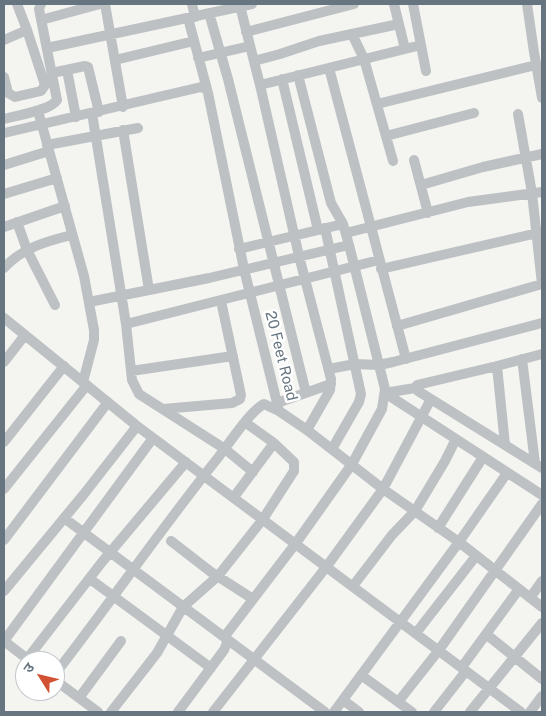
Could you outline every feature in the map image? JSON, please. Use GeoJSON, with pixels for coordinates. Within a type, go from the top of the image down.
{"type":"FeatureCollection","features":[{"type":"Feature","properties":{"kind":"street"},"geometry":{"type":"LineString","coordinates":[[4,78],[8,93],[15,97],[44,89],[44,81],[28,30],[17,4]]}},
{"type":"Feature","properties":{"kind":"street"},"geometry":{"type":"LineString","coordinates":[[4,119],[52,105],[57,100],[39,9],[41,4]]}},
{"type":"Feature","properties":{"kind":"street"},"geometry":{"type":"LineString","coordinates":[[41,20],[100,4]]}},
{"type":"Feature","properties":{"kind":"street"},"geometry":{"type":"LineString","coordinates":[[105,4],[122,107]]}},
{"type":"Feature","properties":{"kind":"street","name":"20 Feet Road"},"geometry":{"type":"LineString","coordinates":[[192,4],[194,41],[206,88],[244,269],[278,407],[383,488],[459,542],[542,607]]}},
{"type":"Feature","properties":{"kind":"street"},"geometry":{"type":"LineString","coordinates":[[47,48],[252,4]]}},
{"type":"Feature","properties":{"kind":"street"},"geometry":{"type":"LineString","coordinates":[[246,32],[354,4]]}},
{"type":"Feature","properties":{"kind":"street"},"geometry":{"type":"LineString","coordinates":[[394,4],[404,49]]}},
{"type":"Feature","properties":{"kind":"street"},"geometry":{"type":"LineString","coordinates":[[413,4],[426,70]]}},
{"type":"Feature","properties":{"kind":"street"},"geometry":{"type":"LineString","coordinates":[[527,4],[542,98]]}},
{"type":"Feature","properties":{"kind":"street"},"geometry":{"type":"LineString","coordinates":[[240,6],[299,256],[329,369],[331,384],[326,398],[307,430]]}},
{"type":"Feature","properties":{"kind":"street"},"geometry":{"type":"LineString","coordinates":[[209,13],[306,392]]}},
{"type":"Feature","properties":{"kind":"street"},"geometry":{"type":"LineString","coordinates":[[254,61],[320,41],[399,24]]}},
{"type":"Feature","properties":{"kind":"street"},"geometry":{"type":"LineString","coordinates":[[4,40],[28,30]]}},
{"type":"Feature","properties":{"kind":"street"},"geometry":{"type":"LineString","coordinates":[[352,34],[364,59],[394,161]]}},
{"type":"Feature","properties":{"kind":"street"},"geometry":{"type":"LineString","coordinates":[[114,60],[194,41]]}},
{"type":"Feature","properties":{"kind":"street"},"geometry":{"type":"LineString","coordinates":[[260,85],[421,45]]}},
{"type":"Feature","properties":{"kind":"street"},"geometry":{"type":"LineString","coordinates":[[198,58],[250,46]]}},
{"type":"Feature","properties":{"kind":"street"},"geometry":{"type":"LineString","coordinates":[[377,104],[536,65]]}},
{"type":"Feature","properties":{"kind":"street"},"geometry":{"type":"LineString","coordinates":[[52,73],[88,67],[96,113],[96,135],[122,296],[134,388],[139,394],[225,449],[253,472]]}},
{"type":"Feature","properties":{"kind":"street"},"geometry":{"type":"LineString","coordinates":[[329,68],[406,359]]}},
{"type":"Feature","properties":{"kind":"street"},"geometry":{"type":"LineString","coordinates":[[67,70],[76,117]]}},
{"type":"Feature","properties":{"kind":"street"},"geometry":{"type":"LineString","coordinates":[[178,712],[224,650],[228,640],[225,636],[296,543],[352,464],[382,408],[385,393],[349,245],[344,229],[331,203],[298,75]]}},
{"type":"Feature","properties":{"kind":"street"},"geometry":{"type":"LineString","coordinates":[[282,79],[322,229],[330,249],[361,394],[359,402],[332,449]]}},
{"type":"Feature","properties":{"kind":"street"},"geometry":{"type":"LineString","coordinates":[[4,133],[122,107],[201,87],[206,88]]}},
{"type":"Feature","properties":{"kind":"street"},"geometry":{"type":"LineString","coordinates":[[4,489],[85,383],[94,340],[89,302],[38,110]]}},
{"type":"Feature","properties":{"kind":"street"},"geometry":{"type":"LineString","coordinates":[[386,136],[474,114]]}},
{"type":"Feature","properties":{"kind":"street"},"geometry":{"type":"LineString","coordinates":[[397,326],[542,284],[537,193],[526,158],[518,114]]}},
{"type":"Feature","properties":{"kind":"street"},"geometry":{"type":"LineString","coordinates":[[4,165],[48,148],[96,135],[138,128]]}},
{"type":"Feature","properties":{"kind":"street"},"geometry":{"type":"LineString","coordinates":[[123,130],[149,290]]}},
{"type":"Feature","properties":{"kind":"street"},"geometry":{"type":"LineString","coordinates":[[421,185],[483,167],[542,154]]}},
{"type":"Feature","properties":{"kind":"street"},"geometry":{"type":"LineString","coordinates":[[414,160],[428,213]]}},
{"type":"Feature","properties":{"kind":"street"},"geometry":{"type":"LineString","coordinates":[[4,194],[57,178]]}},
{"type":"Feature","properties":{"kind":"street"},"geometry":{"type":"LineString","coordinates":[[240,249],[322,229],[371,227],[468,202],[537,193]]}},
{"type":"Feature","properties":{"kind":"street"},"geometry":{"type":"LineString","coordinates":[[4,226],[65,206]]}},
{"type":"Feature","properties":{"kind":"street"},"geometry":{"type":"LineString","coordinates":[[17,222],[27,250],[55,305]]}},
{"type":"Feature","properties":{"kind":"street"},"geometry":{"type":"LineString","coordinates":[[126,324],[354,266],[380,264],[540,232]]}},
{"type":"Feature","properties":{"kind":"street"},"geometry":{"type":"LineString","coordinates":[[5,264],[27,250],[48,241],[72,235]]}},
{"type":"Feature","properties":{"kind":"street"},"geometry":{"type":"LineString","coordinates":[[89,302],[349,245]]}},
{"type":"Feature","properties":{"kind":"street"},"geometry":{"type":"LineString","coordinates":[[163,409],[232,403],[240,399],[221,301]]}},
{"type":"Feature","properties":{"kind":"street"},"geometry":{"type":"LineString","coordinates":[[4,318],[137,426],[489,688],[508,708],[521,712]]}},
{"type":"Feature","properties":{"kind":"street"},"geometry":{"type":"LineString","coordinates":[[329,369],[355,364],[379,365],[542,323]]}},
{"type":"Feature","properties":{"kind":"street"},"geometry":{"type":"LineString","coordinates":[[4,362],[25,335]]}},
{"type":"Feature","properties":{"kind":"street"},"geometry":{"type":"LineString","coordinates":[[385,393],[415,388],[417,385],[542,354]]}},
{"type":"Feature","properties":{"kind":"street"},"geometry":{"type":"LineString","coordinates":[[131,371],[232,356]]}},
{"type":"Feature","properties":{"kind":"street"},"geometry":{"type":"LineString","coordinates":[[522,359],[538,466]]}},
{"type":"Feature","properties":{"kind":"street"},"geometry":{"type":"LineString","coordinates":[[4,442],[64,366]]}},
{"type":"Feature","properties":{"kind":"street"},"geometry":{"type":"LineString","coordinates":[[497,366],[506,445]]}},
{"type":"Feature","properties":{"kind":"street"},"geometry":{"type":"LineString","coordinates":[[65,661],[204,475],[260,407],[264,404],[278,407],[306,392],[331,384]]}},
{"type":"Feature","properties":{"kind":"street"},"geometry":{"type":"LineString","coordinates":[[415,388],[538,466]]}},
{"type":"Feature","properties":{"kind":"street"},"geometry":{"type":"LineString","coordinates":[[385,393],[542,495]]}},
{"type":"Feature","properties":{"kind":"street"},"geometry":{"type":"LineString","coordinates":[[213,712],[326,566],[383,488],[431,399]]}},
{"type":"Feature","properties":{"kind":"street"},"geometry":{"type":"LineString","coordinates":[[4,540],[108,402]]}},
{"type":"Feature","properties":{"kind":"street"},"geometry":{"type":"LineString","coordinates":[[111,712],[140,676],[168,635],[183,607],[218,576],[263,519],[294,471],[294,462],[274,443],[246,423]]}},
{"type":"Feature","properties":{"kind":"street"},"geometry":{"type":"LineString","coordinates":[[4,590],[137,426]]}},
{"type":"Feature","properties":{"kind":"street"},"geometry":{"type":"LineString","coordinates":[[17,651],[4,641],[153,438]]}},
{"type":"Feature","properties":{"kind":"street"},"geometry":{"type":"LineString","coordinates":[[353,586],[392,535],[415,511],[456,439]]}},
{"type":"Feature","properties":{"kind":"street"},"geometry":{"type":"LineString","coordinates":[[234,497],[274,443]]}},
{"type":"Feature","properties":{"kind":"street"},"geometry":{"type":"LineString","coordinates":[[438,528],[483,457]]}},
{"type":"Feature","properties":{"kind":"street"},"geometry":{"type":"LineString","coordinates":[[35,651],[110,553],[186,462]]}},
{"type":"Feature","properties":{"kind":"street"},"geometry":{"type":"LineString","coordinates":[[334,712],[459,542],[507,473]]}},
{"type":"Feature","properties":{"kind":"street"},"geometry":{"type":"LineString","coordinates":[[398,702],[439,650],[542,504]]}},
{"type":"Feature","properties":{"kind":"street"},"geometry":{"type":"LineString","coordinates":[[64,518],[325,712]]}},
{"type":"Feature","properties":{"kind":"street"},"geometry":{"type":"LineString","coordinates":[[171,541],[253,599]]}},
{"type":"Feature","properties":{"kind":"street"},"geometry":{"type":"LineString","coordinates":[[416,633],[476,556]]}},
{"type":"Feature","properties":{"kind":"street"},"geometry":{"type":"LineString","coordinates":[[90,579],[211,668]]}},
{"type":"Feature","properties":{"kind":"street"},"geometry":{"type":"LineString","coordinates":[[530,598],[542,581]]}},
{"type":"Feature","properties":{"kind":"street"},"geometry":{"type":"LineString","coordinates":[[434,712],[486,634],[519,589]]}},
{"type":"Feature","properties":{"kind":"street"},"geometry":{"type":"LineString","coordinates":[[470,712],[542,623]]}},
{"type":"Feature","properties":{"kind":"street"},"geometry":{"type":"LineString","coordinates":[[486,634],[542,679]]}},
{"type":"Feature","properties":{"kind":"street"},"geometry":{"type":"LineString","coordinates":[[78,712],[82,701],[121,641]]}},
{"type":"Feature","properties":{"kind":"street"},"geometry":{"type":"LineString","coordinates":[[361,676],[412,712]]}},
{"type":"Feature","properties":{"kind":"street"},"geometry":{"type":"LineString","coordinates":[[65,688],[98,712]]}},
{"type":"Feature","properties":{"kind":"street"},"geometry":{"type":"LineString","coordinates":[[530,712],[542,696]]}},
{"type":"Feature","properties":{"kind":"street"},"geometry":{"type":"LineString","coordinates":[[343,700],[359,712]]}}]}
